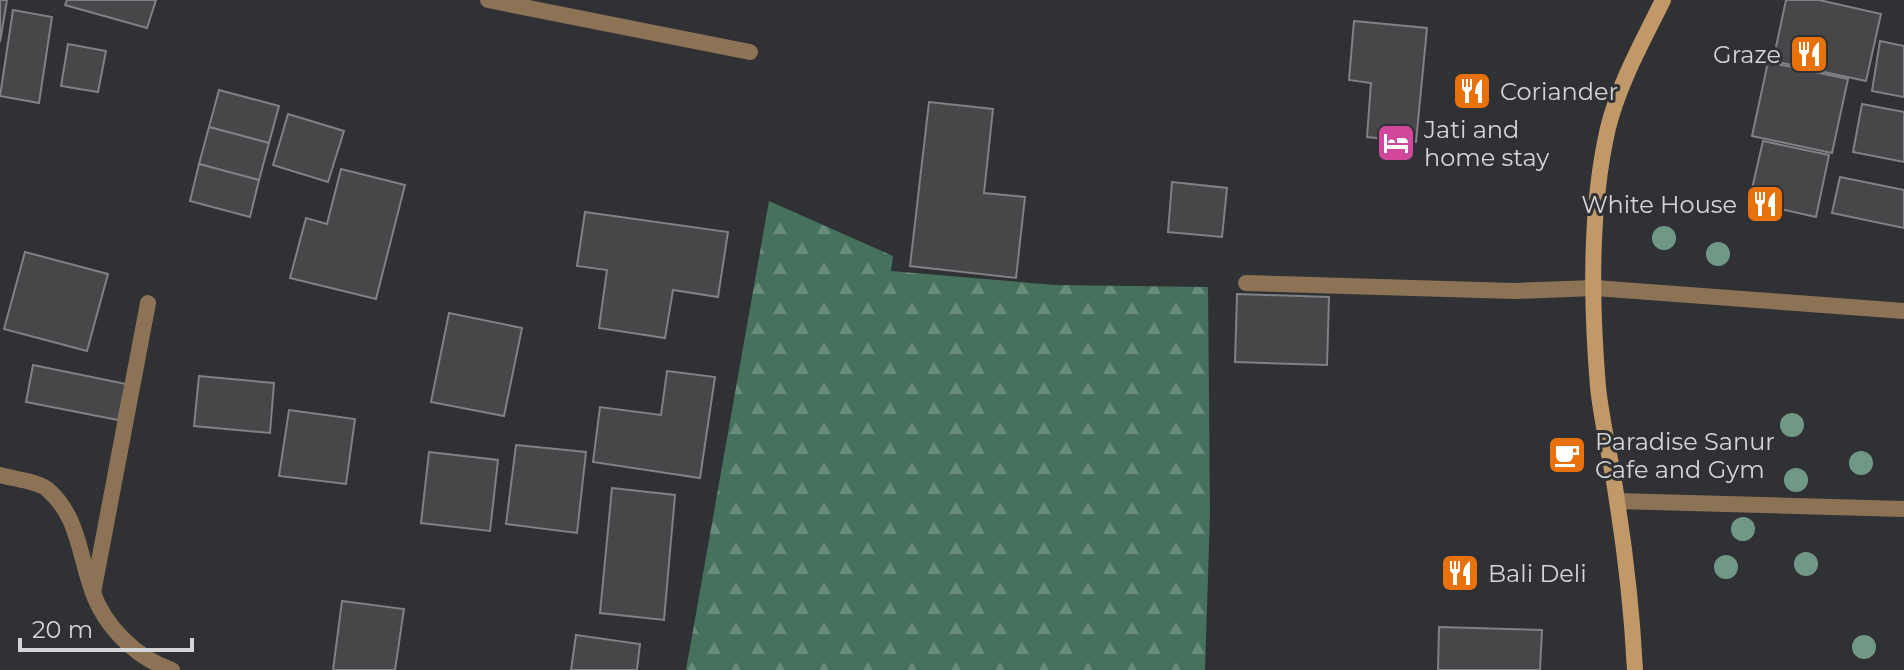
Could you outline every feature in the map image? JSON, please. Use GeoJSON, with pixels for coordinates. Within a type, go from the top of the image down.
{"type":"FeatureCollection","features":[{"type":"Feature","properties":{"kind":"street"},"geometry":{"type":"LineString","coordinates":[[488,0],[750,52]]}},
{"type":"Feature","properties":{"kind":"street"},"geometry":{"type":"LineString","coordinates":[[1635,670],[1632,617],[1617,501],[1598,389],[1596,189],[1609,126],[1625,79],[1663,0]]}},
{"type":"Feature","properties":{"kind":"street"},"geometry":{"type":"LineString","coordinates":[[1246,283],[1514,291],[1595,288],[1904,311]]}},
{"type":"Feature","properties":{"kind":"street"},"geometry":{"type":"LineString","coordinates":[[93,593],[148,303]]}},
{"type":"Feature","properties":{"kind":"street"},"geometry":{"type":"LineString","coordinates":[[0,475],[45,487],[71,518],[93,593],[117,634],[152,663],[172,670]]}},
{"type":"Feature","properties":{"kind":"street"},"geometry":{"type":"LineString","coordinates":[[1617,501],[1904,509]]}},
{"type":"Feature","properties":{"kind":"green space"},"geometry":{"type":"Polygon","coordinates":[[[769,201],[893,256],[891,271],[1055,285],[1208,287],[1210,514],[1205,670],[686,670],[769,201]]]}},
{"type":"Feature","properties":{"kind":"building"},"geometry":{"type":"Polygon","coordinates":[[[0,0],[7,0],[0,42],[0,0]]]}},
{"type":"Feature","properties":{"kind":"building"},"geometry":{"type":"Polygon","coordinates":[[[67,0],[156,0],[147,28],[65,5],[67,0]]]}},
{"type":"Feature","properties":{"kind":"building"},"geometry":{"type":"Polygon","coordinates":[[[1786,0],[1819,0],[1881,14],[1866,81],[1773,61],[1786,0]]]}},
{"type":"Feature","properties":{"kind":"building"},"geometry":{"type":"Polygon","coordinates":[[[13,10],[52,17],[39,103],[0,96],[13,10]]]}},
{"type":"Feature","properties":{"kind":"building"},"geometry":{"type":"Polygon","coordinates":[[[1354,21],[1427,28],[1416,142],[1367,137],[1371,83],[1349,80],[1354,21]]]}},
{"type":"Feature","properties":{"kind":"building"},"geometry":{"type":"Polygon","coordinates":[[[1880,41],[1904,46],[1904,97],[1872,91],[1880,41]]]}},
{"type":"Feature","properties":{"kind":"building"},"geometry":{"type":"Polygon","coordinates":[[[68,44],[106,51],[98,92],[61,86],[68,44]]]}},
{"type":"Feature","properties":{"kind":"building"},"geometry":{"type":"Polygon","coordinates":[[[1768,62],[1848,79],[1832,153],[1752,136],[1768,62]]]}},
{"type":"Feature","properties":{"kind":"building"},"geometry":{"type":"Polygon","coordinates":[[[219,90],[279,106],[269,143],[209,127],[219,90]]]}},
{"type":"Feature","properties":{"kind":"building"},"geometry":{"type":"Polygon","coordinates":[[[929,102],[993,109],[984,193],[1025,197],[1016,278],[910,266],[929,102]]]}},
{"type":"Feature","properties":{"kind":"building"},"geometry":{"type":"Polygon","coordinates":[[[1862,104],[1904,112],[1904,162],[1853,152],[1862,104]]]}},
{"type":"Feature","properties":{"kind":"building"},"geometry":{"type":"Polygon","coordinates":[[[288,114],[344,131],[328,182],[273,165],[288,114]]]}},
{"type":"Feature","properties":{"kind":"building"},"geometry":{"type":"Polygon","coordinates":[[[209,127],[269,143],[259,180],[199,164],[209,127]]]}},
{"type":"Feature","properties":{"kind":"building"},"geometry":{"type":"Polygon","coordinates":[[[1763,141],[1829,155],[1816,217],[1749,202],[1763,141]]]}},
{"type":"Feature","properties":{"kind":"building"},"geometry":{"type":"Polygon","coordinates":[[[199,164],[259,180],[250,217],[190,201],[199,164]]]}},
{"type":"Feature","properties":{"kind":"building"},"geometry":{"type":"Polygon","coordinates":[[[341,169],[405,185],[376,299],[290,278],[306,218],[327,224],[341,169]]]}},
{"type":"Feature","properties":{"kind":"building"},"geometry":{"type":"Polygon","coordinates":[[[1840,177],[1904,190],[1904,228],[1832,213],[1840,177]]]}},
{"type":"Feature","properties":{"kind":"building"},"geometry":{"type":"Polygon","coordinates":[[[1172,182],[1227,188],[1222,237],[1168,232],[1172,182]]]}},
{"type":"Feature","properties":{"kind":"building"},"geometry":{"type":"Polygon","coordinates":[[[585,212],[728,232],[718,297],[673,290],[665,338],[599,328],[607,270],[577,266],[585,212]]]}},
{"type":"Feature","properties":{"kind":"building"},"geometry":{"type":"Polygon","coordinates":[[[25,252],[108,274],[87,351],[4,329],[25,252]]]}},
{"type":"Feature","properties":{"kind":"building"},"geometry":{"type":"Polygon","coordinates":[[[1237,294],[1329,297],[1327,365],[1235,362],[1237,294]]]}},
{"type":"Feature","properties":{"kind":"building"},"geometry":{"type":"Polygon","coordinates":[[[449,313],[522,328],[504,416],[431,402],[449,313]]]}},
{"type":"Feature","properties":{"kind":"building"},"geometry":{"type":"Polygon","coordinates":[[[33,365],[126,384],[118,420],[26,402],[33,365]]]}},
{"type":"Feature","properties":{"kind":"building"},"geometry":{"type":"Polygon","coordinates":[[[667,371],[715,377],[700,478],[593,462],[600,407],[661,415],[667,371]]]}},
{"type":"Feature","properties":{"kind":"building"},"geometry":{"type":"Polygon","coordinates":[[[199,376],[274,383],[270,433],[194,426],[199,376]]]}},
{"type":"Feature","properties":{"kind":"building"},"geometry":{"type":"Polygon","coordinates":[[[289,410],[355,419],[346,484],[279,476],[289,410]]]}},
{"type":"Feature","properties":{"kind":"building"},"geometry":{"type":"Polygon","coordinates":[[[516,445],[586,452],[577,533],[506,524],[516,445]]]}},
{"type":"Feature","properties":{"kind":"building"},"geometry":{"type":"Polygon","coordinates":[[[429,452],[498,460],[490,531],[421,523],[429,452]]]}},
{"type":"Feature","properties":{"kind":"building"},"geometry":{"type":"Polygon","coordinates":[[[612,488],[675,495],[664,620],[600,613],[612,488]]]}},
{"type":"Feature","properties":{"kind":"building"},"geometry":{"type":"Polygon","coordinates":[[[342,601],[404,609],[395,670],[333,670],[342,601]]]}},
{"type":"Feature","properties":{"kind":"building"},"geometry":{"type":"Polygon","coordinates":[[[1439,627],[1542,630],[1540,670],[1438,670],[1439,627]]]}},
{"type":"Feature","properties":{"kind":"building"},"geometry":{"type":"Polygon","coordinates":[[[576,635],[640,644],[637,670],[571,670],[576,635]]]}},
{"type":"Feature","properties":{"kind":"place","name":"Graze"},"geometry":{"type":"Point","coordinates":[1809,54]}},
{"type":"Feature","properties":{"kind":"place","name":"Coriander"},"geometry":{"type":"Point","coordinates":[1472,91]}},
{"type":"Feature","properties":{"kind":"place","name":"Jati and home stay"},"geometry":{"type":"Point","coordinates":[1396,143]}},
{"type":"Feature","properties":{"kind":"place","name":"White House"},"geometry":{"type":"Point","coordinates":[1765,204]}},
{"type":"Feature","properties":{"kind":"place","name":"Paradise Sanur Cafe and Gym"},"geometry":{"type":"Point","coordinates":[1567,455]}},
{"type":"Feature","properties":{"kind":"place","name":"Bali Deli"},"geometry":{"type":"Point","coordinates":[1460,573]}}]}
